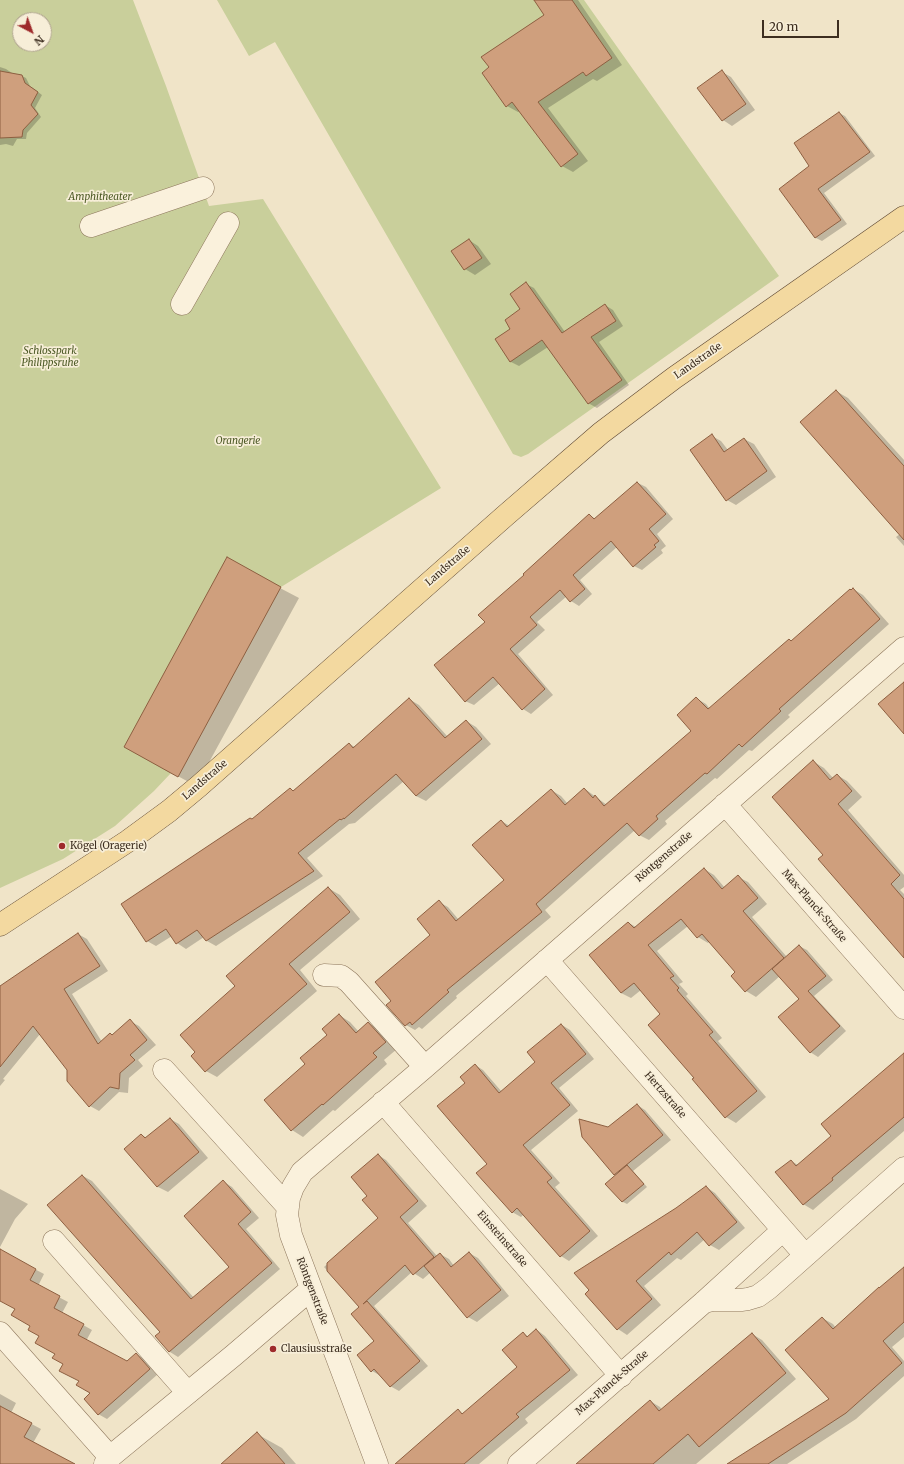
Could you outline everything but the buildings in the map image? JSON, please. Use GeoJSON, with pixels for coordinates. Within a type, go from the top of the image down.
{"type":"FeatureCollection","features":[{"type":"Feature","properties":{"kind":"main road","name":"Landstraße"},"geometry":{"type":"LineString","coordinates":[[0,925],[128,841],[169,811],[601,433],[674,378],[904,217]]}},
{"type":"Feature","properties":{"kind":"street"},"geometry":{"type":"LineString","coordinates":[[91,226],[203,188]]}},
{"type":"Feature","properties":{"kind":"street"},"geometry":{"type":"LineString","coordinates":[[182,304],[228,223]]}},
{"type":"Feature","properties":{"kind":"street","name":"Röntgenstraße"},"geometry":{"type":"LineString","coordinates":[[377,1464],[291,1236],[287,1215],[289,1198],[293,1186],[302,1172],[425,1067],[904,648]]}},
{"type":"Feature","properties":{"kind":"street","name":"Max-Planck-Straße"},"geometry":{"type":"LineString","coordinates":[[725,804],[904,1008]]}},
{"type":"Feature","properties":{"kind":"street","name":"Hertzstraße"},"geometry":{"type":"LineString","coordinates":[[547,960],[783,1230]]}},
{"type":"Feature","properties":{"kind":"street"},"geometry":{"type":"LineString","coordinates":[[324,975],[341,976],[349,982],[425,1067]]}},
{"type":"Feature","properties":{"kind":"street"},"geometry":{"type":"LineString","coordinates":[[164,1070],[288,1207]]}},
{"type":"Feature","properties":{"kind":"street","name":"Einsteinstraße"},"geometry":{"type":"LineString","coordinates":[[383,1102],[621,1376]]}},
{"type":"Feature","properties":{"kind":"street"},"geometry":{"type":"LineString","coordinates":[[704,1302],[720,1299],[741,1300],[758,1296],[769,1288],[904,1168]]}},
{"type":"Feature","properties":{"kind":"street"},"geometry":{"type":"LineString","coordinates":[[783,1230],[805,1255]]}},
{"type":"Feature","properties":{"kind":"street","name":"Max-Planck-Straße"},"geometry":{"type":"LineString","coordinates":[[519,1464],[621,1376],[783,1230]]}},
{"type":"Feature","properties":{"kind":"street"},"geometry":{"type":"LineString","coordinates":[[54,1241],[188,1393]]}},
{"type":"Feature","properties":{"kind":"street"},"geometry":{"type":"LineString","coordinates":[[0,1333],[108,1461],[311,1289]]}},
{"type":"Feature","properties":{"kind":"green space","name":"Orangerie"},"geometry":{"type":"Polygon","coordinates":[[[0,0],[133,0],[209,206],[263,199],[441,488],[281,587],[178,776],[171,773],[154,791],[115,826],[63,859],[0,888],[0,0]]]}},
{"type":"Feature","properties":{"kind":"green space"},"geometry":{"type":"Polygon","coordinates":[[[217,0],[584,0],[779,276],[528,454],[521,457],[513,454],[275,42],[249,56],[217,0]]]}},
{"type":"Feature","properties":{"kind":"place","name":"Kögel (Oragerie)"},"geometry":{"type":"Point","coordinates":[62,846]}},
{"type":"Feature","properties":{"kind":"place","name":"Clausiusstraße"},"geometry":{"type":"Point","coordinates":[273,1349]}},
{"type":"Feature","properties":{"kind":"park label","name":"Amphitheater"},"geometry":{"type":"Point","coordinates":[100,197]}},
{"type":"Feature","properties":{"kind":"park label","name":"Schlosspark Philippsruhe"},"geometry":{"type":"Point","coordinates":[50,356]}}]}
